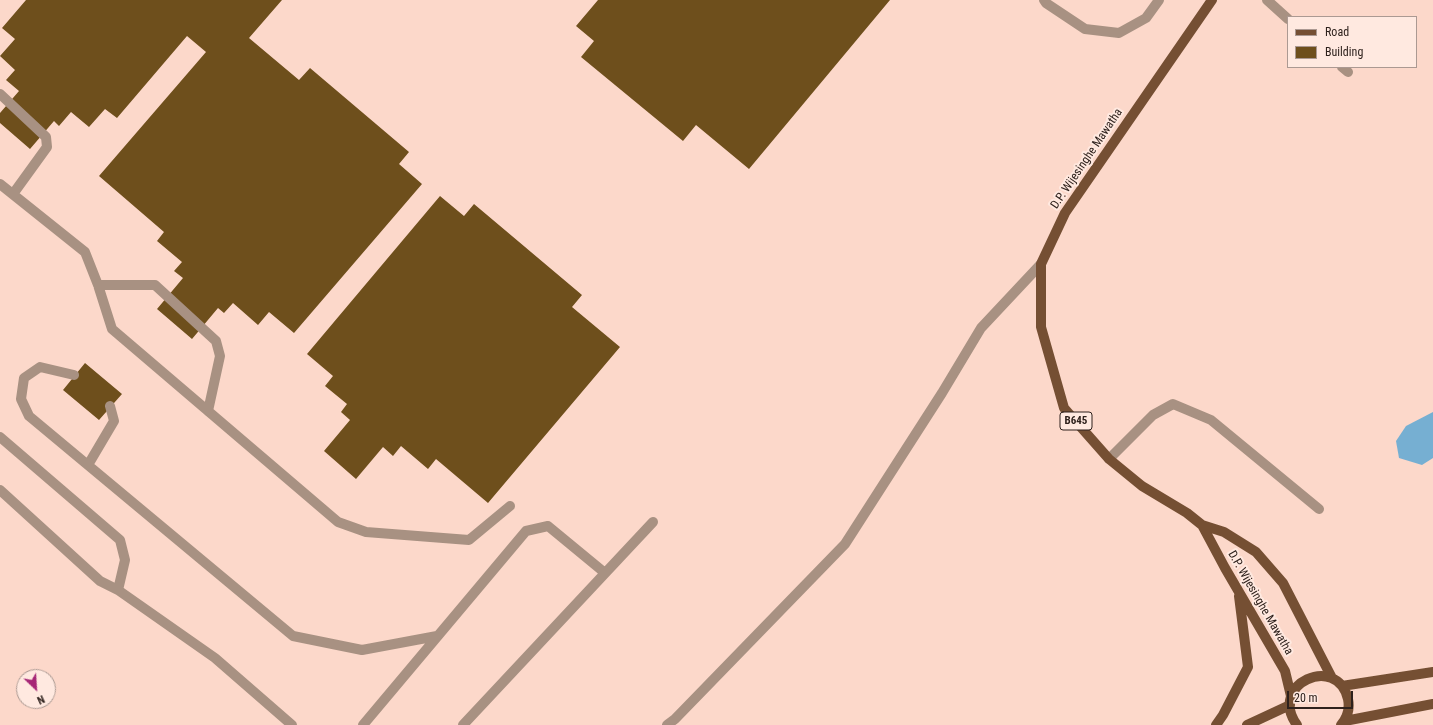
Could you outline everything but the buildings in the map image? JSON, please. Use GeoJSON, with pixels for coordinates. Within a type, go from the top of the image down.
{"type":"FeatureCollection","features":[{"type":"Feature","properties":{"kind":"main road","name":"D.P. Wijesinghe Mawatha"},"geometry":{"type":"LineString","coordinates":[[1212,0],[1065,212],[1041,264],[1041,327],[1064,408],[1109,459],[1142,486],[1187,513],[1202,525],[1224,532],[1256,552],[1261,557],[1283,583],[1332,678]]}},
{"type":"Feature","properties":{"kind":"main road","name":"D.P. Wijesinghe Mawatha"},"geometry":{"type":"LineString","coordinates":[[1202,525],[1238,591],[1285,671],[1290,700],[1290,713],[1297,725]]}},
{"type":"Feature","properties":{"kind":"main road"},"geometry":{"type":"LineString","coordinates":[[1216,725],[1223,715],[1248,666],[1238,591]]}},
{"type":"Feature","properties":{"kind":"main road"},"geometry":{"type":"LineString","coordinates":[[1342,686],[1433,672]]}},
{"type":"Feature","properties":{"kind":"main road"},"geometry":{"type":"LineString","coordinates":[[1247,725],[1290,700],[1296,687],[1303,680],[1322,676],[1332,678],[1342,686],[1347,694],[1349,703],[1348,712],[1343,723]]}},
{"type":"Feature","properties":{"kind":"main road"},"geometry":{"type":"LineString","coordinates":[[1343,723],[1433,704]]}},
{"type":"Feature","properties":{"kind":"street"},"geometry":{"type":"LineString","coordinates":[[1044,0],[1046,3],[1085,29],[1119,33],[1146,18],[1159,0]]}},
{"type":"Feature","properties":{"kind":"street"},"geometry":{"type":"LineString","coordinates":[[1266,0],[1287,18]]}},
{"type":"Feature","properties":{"kind":"street"},"geometry":{"type":"LineString","coordinates":[[0,94],[46,137],[47,147],[13,194]]}},
{"type":"Feature","properties":{"kind":"street"},"geometry":{"type":"LineString","coordinates":[[0,184],[85,252],[98,285],[112,329],[338,522],[366,532],[469,540],[510,506]]}},
{"type":"Feature","properties":{"kind":"street"},"geometry":{"type":"LineString","coordinates":[[667,725],[675,719],[845,544],[942,393],[981,328],[1041,264]]}},
{"type":"Feature","properties":{"kind":"street"},"geometry":{"type":"LineString","coordinates":[[98,285],[155,285],[216,341],[220,356],[208,411]]}},
{"type":"Feature","properties":{"kind":"street"},"geometry":{"type":"LineString","coordinates":[[74,375],[40,367],[24,378],[21,399],[30,416],[293,636],[362,650],[438,636]]}},
{"type":"Feature","properties":{"kind":"street"},"geometry":{"type":"LineString","coordinates":[[1109,459],[1153,415],[1173,404],[1211,420],[1319,509]]}},
{"type":"Feature","properties":{"kind":"street"},"geometry":{"type":"LineString","coordinates":[[88,465],[114,421],[110,406]]}},
{"type":"Feature","properties":{"kind":"street"},"geometry":{"type":"LineString","coordinates":[[0,437],[120,540],[125,560],[118,590]]}},
{"type":"Feature","properties":{"kind":"street"},"geometry":{"type":"LineString","coordinates":[[0,490],[100,581],[118,590],[215,658],[292,725]]}},
{"type":"Feature","properties":{"kind":"street"},"geometry":{"type":"LineString","coordinates":[[463,725],[653,522]]}},
{"type":"Feature","properties":{"kind":"street"},"geometry":{"type":"LineString","coordinates":[[363,725],[526,530],[548,526],[605,573]]}},
{"type":"Feature","properties":{"kind":"water"},"geometry":{"type":"Polygon","coordinates":[[[1433,412],[1433,458],[1422,465],[1399,458],[1396,441],[1406,426],[1433,412]]]}}]}
